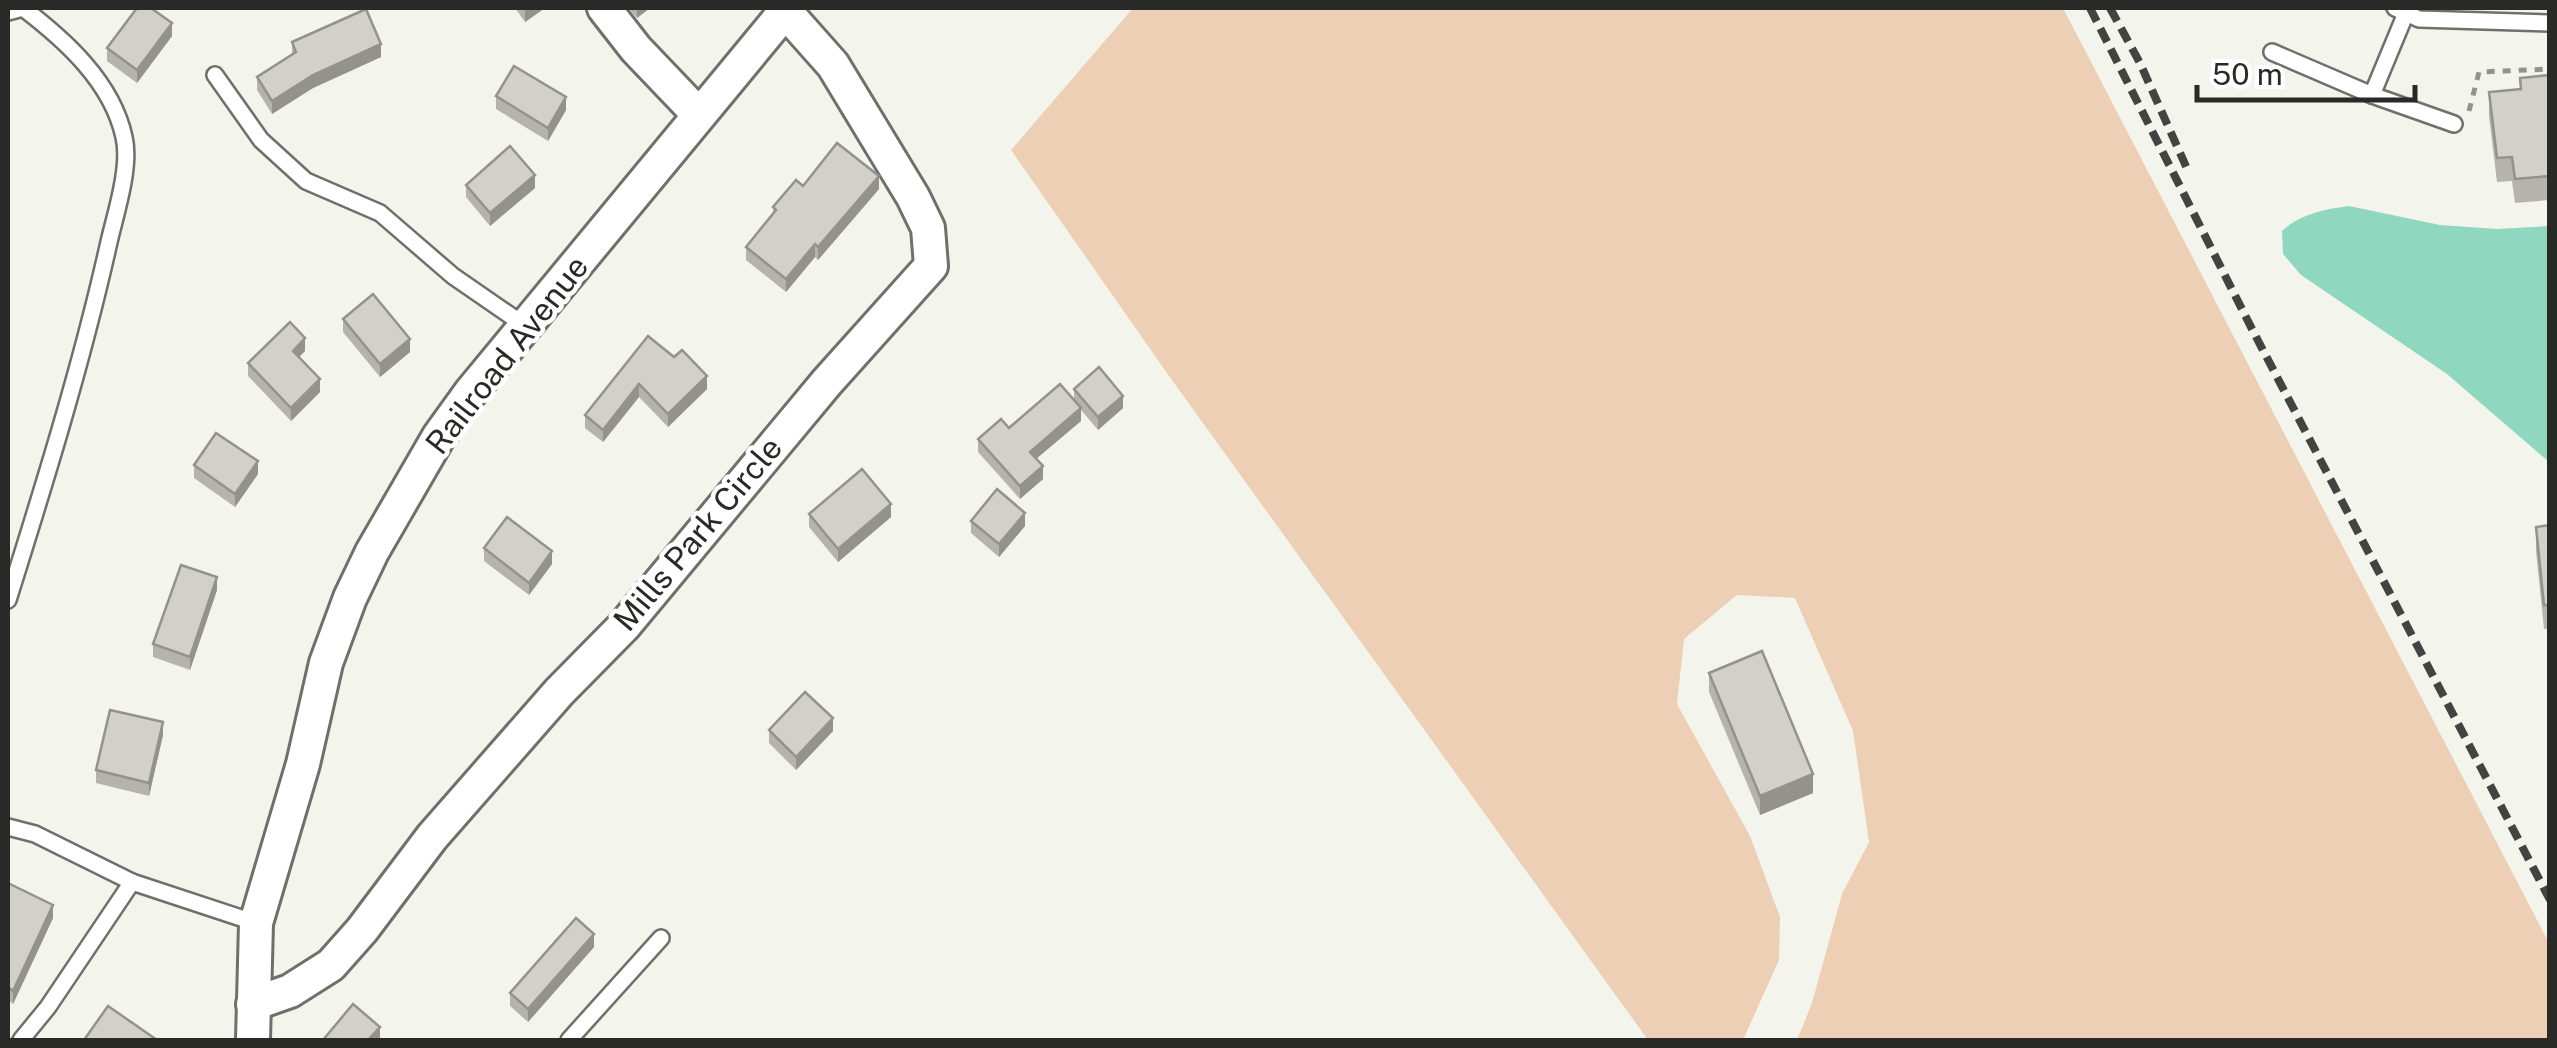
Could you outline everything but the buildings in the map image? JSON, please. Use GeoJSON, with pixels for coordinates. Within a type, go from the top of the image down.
{"type":"FeatureCollection","features":[{"type":"Feature","properties":{"kind":"street"},"geometry":{"type":"LineString","coordinates":[[604,8],[636,49],[698,115]]}},
{"type":"Feature","properties":{"kind":"street","name":"Railroad Avenue"},"geometry":{"type":"LineString","coordinates":[[253,1040],[256,923],[303,764],[326,663],[350,598],[439,436],[787,9]]}},
{"type":"Feature","properties":{"kind":"street","name":"Mills Park Circle"},"geometry":{"type":"LineString","coordinates":[[253,1004],[290,991],[331,965],[432,837],[624,626],[826,382],[931,266],[928,228],[912,197],[833,65],[787,9]]}},
{"type":"Feature","properties":{"kind":"lane"},"geometry":{"type":"LineString","coordinates":[[8,12],[23,8],[67,42],[106,94],[125,138],[122,182],[104,266],[50,465],[8,600]]}},
{"type":"Feature","properties":{"kind":"lane"},"geometry":{"type":"LineString","coordinates":[[2372,96],[2401,10],[2419,19],[2550,23]]}},
{"type":"Feature","properties":{"kind":"lane"},"geometry":{"type":"LineString","coordinates":[[2272,52],[2372,96],[2454,124]]}},
{"type":"Feature","properties":{"kind":"lane"},"geometry":{"type":"LineString","coordinates":[[215,75],[260,140],[306,181],[380,213],[454,276],[527,327]]}},
{"type":"Feature","properties":{"kind":"lane"},"geometry":{"type":"LineString","coordinates":[[8,827],[35,834],[132,882],[256,923]]}},
{"type":"Feature","properties":{"kind":"lane"},"geometry":{"type":"LineString","coordinates":[[20,1040],[48,1007],[132,882]]}},
{"type":"Feature","properties":{"kind":"lane"},"geometry":{"type":"LineString","coordinates":[[569,1040],[661,938]]}},
{"type":"Feature","properties":{"kind":"path"},"geometry":{"type":"LineString","coordinates":[[2454,124],[2464,128],[2479,72],[2550,69]]}},
{"type":"Feature","properties":{"kind":"shaded area"},"geometry":{"type":"Polygon","coordinates":[[[1133,8],[2063,8],[2549,943],[2549,1040],[1797,1040],[1812,1003],[1842,894],[1869,842],[1853,731],[1795,598],[1737,595],[1684,639],[1677,704],[1750,836],[1780,917],[1779,960],[1743,1040],[1648,1040],[1169,376],[1011,150],[1133,8]]]}},
{"type":"Feature","properties":{"kind":"shaded area"},"geometry":{"type":"Polygon","coordinates":[[[2349,206],[2440,225],[2497,229],[2549,226],[2549,462],[2447,374],[2301,275],[2283,254],[2282,231],[2289,225],[2313,213],[2349,206]]]}},
{"type":"Feature","properties":{"kind":"railway"},"geometry":{"type":"LineString","coordinates":[[2090,8],[2253,331],[2550,900]]}},
{"type":"Feature","properties":{"kind":"railway"},"geometry":{"type":"LineString","coordinates":[[2110,8],[2140,63],[2189,173]]}}]}
